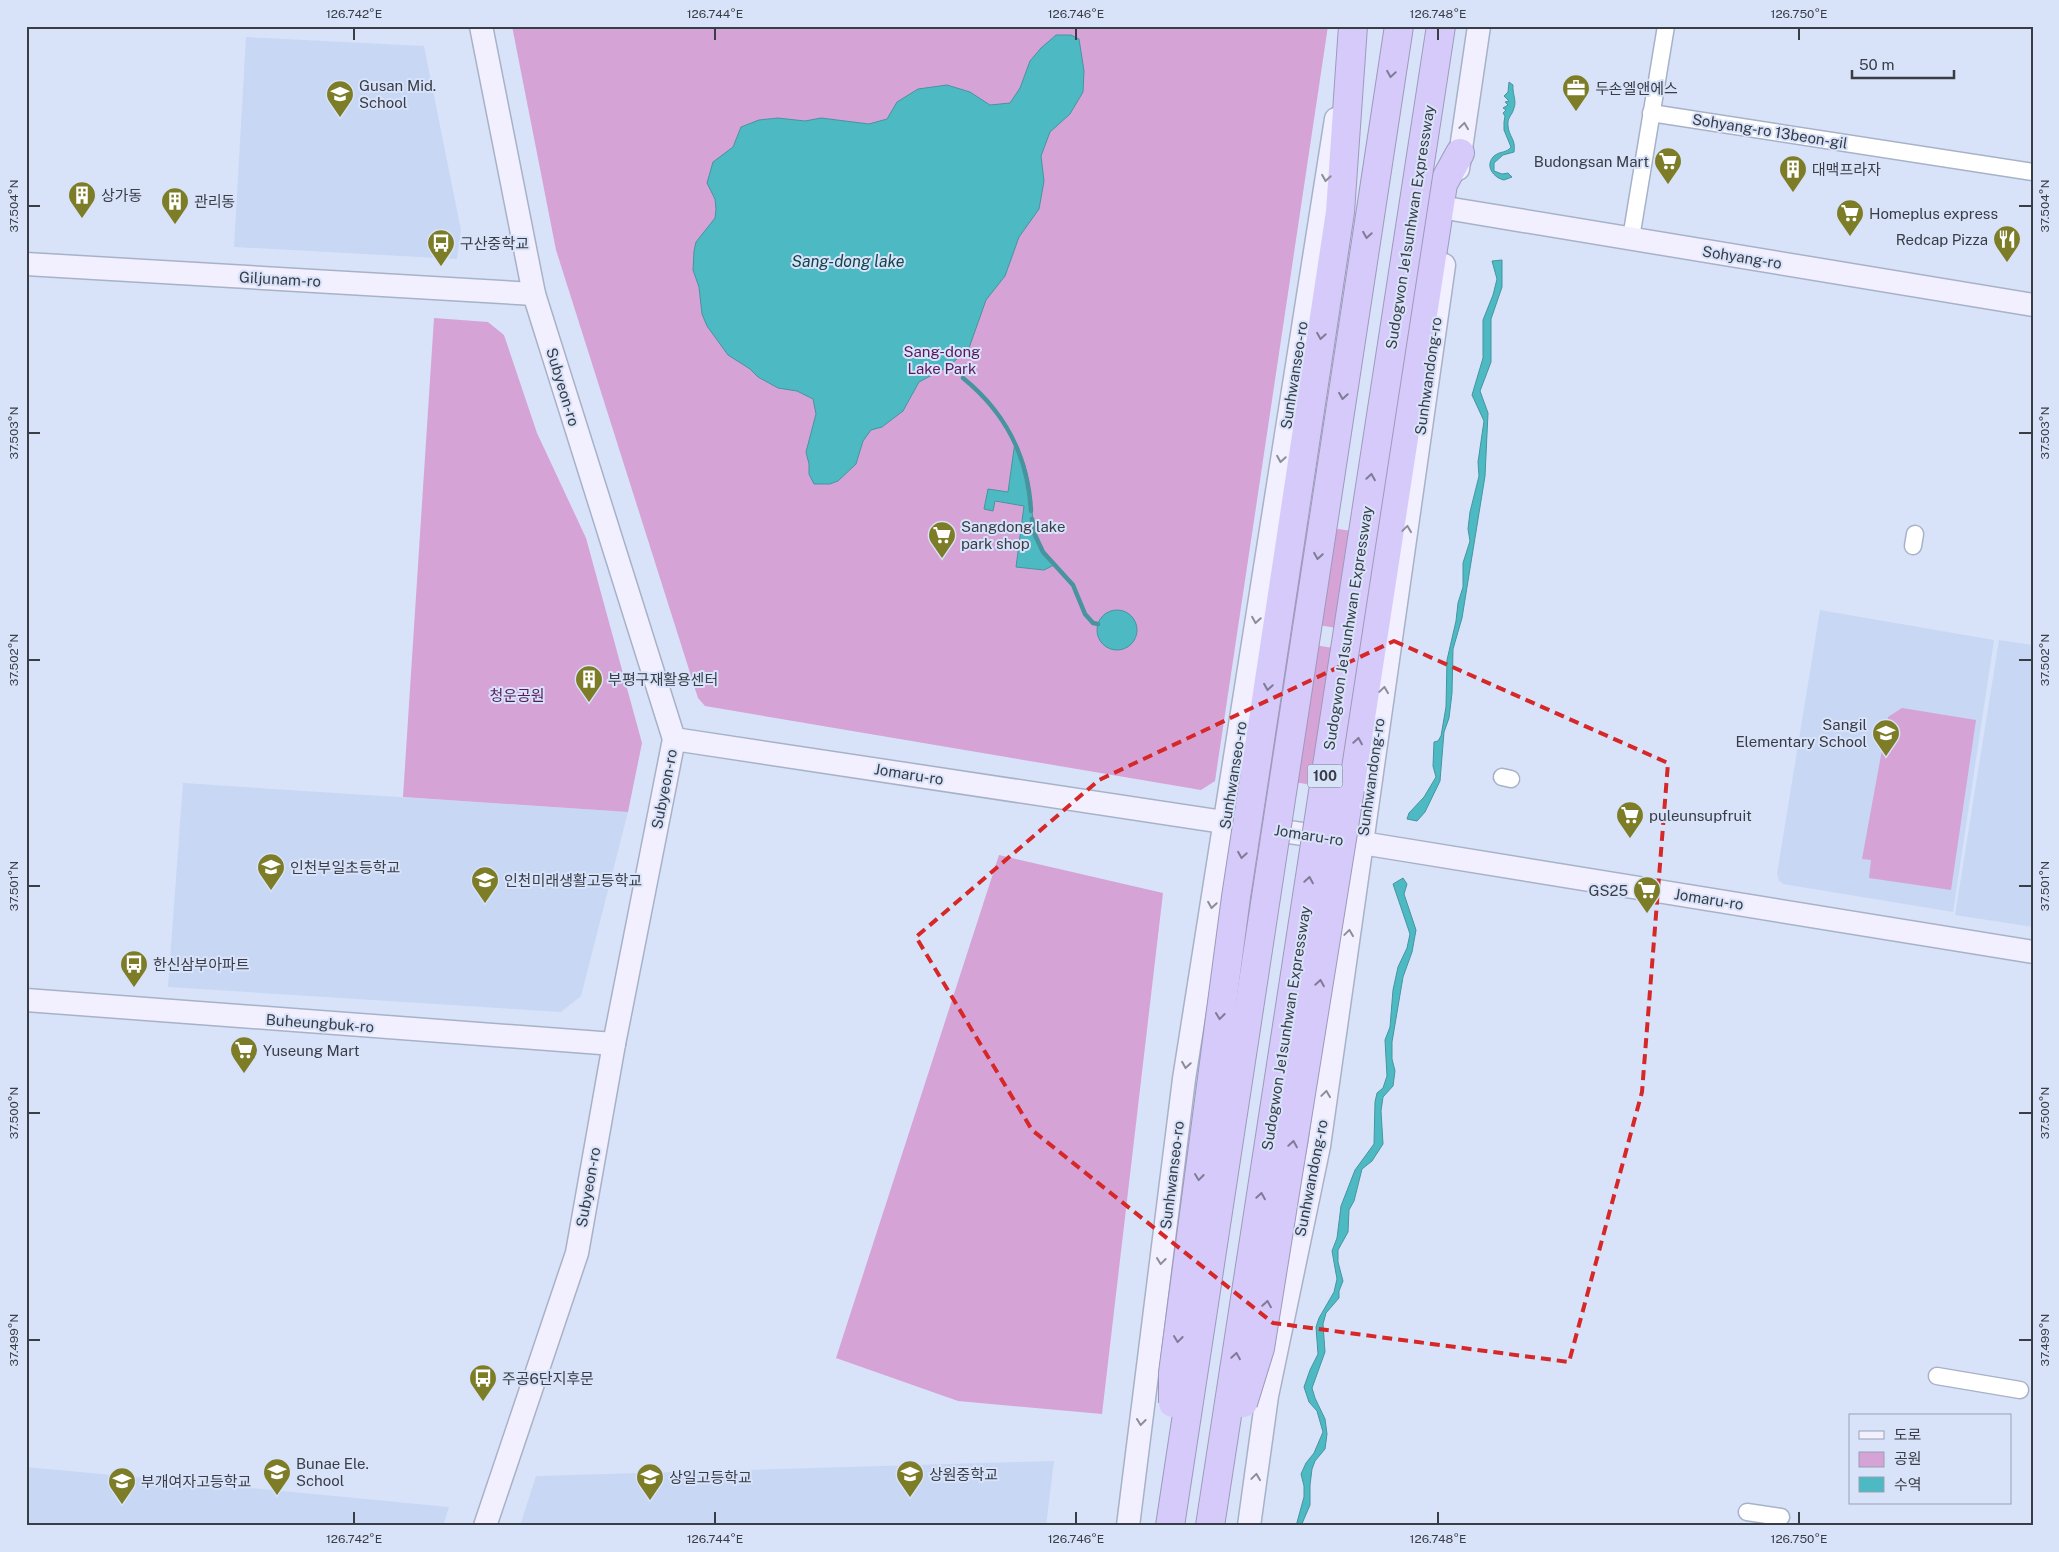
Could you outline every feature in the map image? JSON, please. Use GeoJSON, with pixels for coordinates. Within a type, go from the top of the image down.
{"type":"FeatureCollection","features":[{"type":"Feature","properties":{"kind":"highway"},"geometry":{"type":"LineString","coordinates":[[1171,1514],[1173,1373],[1237,888],[1340,212],[1352,26]]}},
{"type":"Feature","properties":{"kind":"highway","name":"100"},"geometry":{"type":"LineString","coordinates":[[1171,1514],[1399,26]]}},
{"type":"Feature","properties":{"kind":"highway","name":"Sudogwon Je1sunhwan Expressway"},"geometry":{"type":"LineString","coordinates":[[1212,1514],[1441,26]]}},
{"type":"Feature","properties":{"kind":"highway"},"geometry":{"type":"LineString","coordinates":[[1212,1514],[1260,1348],[1334,899],[1443,184],[1460,153]]}},
{"type":"Feature","properties":{"kind":"street","name":"Subyeon-ro"},"geometry":{"type":"LineString","coordinates":[[481,26],[534,294],[674,738],[614,1044],[576,1253],[486,1526]]}},
{"type":"Feature","properties":{"kind":"street","name":"Sunhwanseo-ro"},"geometry":{"type":"LineString","coordinates":[[1128,1526],[1184,1079],[1226,822],[1275,495],[1352,26]]}},
{"type":"Feature","properties":{"kind":"street","name":"Sunhwandong-ro"},"geometry":{"type":"LineString","coordinates":[[1249,1526],[1267,1396],[1319,1146],[1479,26]]}},
{"type":"Feature","properties":{"kind":"street"},"geometry":{"type":"LineString","coordinates":[[1631,238],[1666,26]]}},
{"type":"Feature","properties":{"kind":"street","name":"Sohyang-ro 13beon-gil"},"geometry":{"type":"LineString","coordinates":[[1651,113],[2033,172]]}},
{"type":"Feature","properties":{"kind":"street","name":"Sohyang-ro"},"geometry":{"type":"LineString","coordinates":[[1452,209],[2033,304]]}},
{"type":"Feature","properties":{"kind":"street","name":"Giljunam-ro"},"geometry":{"type":"LineString","coordinates":[[26,264],[534,294]]}},
{"type":"Feature","properties":{"kind":"street","name":"Jomaru-ro"},"geometry":{"type":"LineString","coordinates":[[674,738],[1362,843],[2033,952]]}},
{"type":"Feature","properties":{"kind":"street","name":"Buheungbuk-ro"},"geometry":{"type":"LineString","coordinates":[[26,1000],[614,1044]]}},
{"type":"Feature","properties":{"kind":"street"},"geometry":{"type":"LineString","coordinates":[[1937,1376],[2020,1390]]}},
{"type":"Feature","properties":{"kind":"street"},"geometry":{"type":"LineString","coordinates":[[1747,1512],[1781,1517]]}},
{"type":"Feature","properties":{"kind":"highlighted area"},"geometry":{"type":"Polygon","coordinates":[[[1394,641],[1668,763],[1642,1092],[1569,1362],[1273,1323],[1032,1130],[916,937],[1099,780],[1394,641]]]}},
{"type":"Feature","properties":{"kind":"shaded area","name":"Gusan Mid. School"},"geometry":{"type":"Polygon","coordinates":[[[246,37],[424,46],[461,230],[457,259],[234,247],[246,37]]]}},
{"type":"Feature","properties":{"kind":"shaded area","name":"Sangil Elementary School"},"geometry":{"type":"Polygon","coordinates":[[[1820,610],[1994,640],[1953,912],[1783,884],[1779,881],[1777,874],[1820,610]]]}},
{"type":"Feature","properties":{"kind":"shaded area"},"geometry":{"type":"Polygon","coordinates":[[[1999,640],[2033,645],[2033,927],[1955,915],[1999,640]]]}},
{"type":"Feature","properties":{"kind":"shaded area"},"geometry":{"type":"Polygon","coordinates":[[[183,783],[628,812],[581,996],[561,1012],[168,987],[183,783]]]}},
{"type":"Feature","properties":{"kind":"shaded area"},"geometry":{"type":"Polygon","coordinates":[[[1054,1461],[1046,1526],[520,1526],[536,1476],[1054,1461]]]}},
{"type":"Feature","properties":{"kind":"shaded area"},"geometry":{"type":"Polygon","coordinates":[[[26,1467],[449,1507],[443,1526],[26,1526],[26,1467]]]}},
{"type":"Feature","properties":{"kind":"green space","name":"Sang-dong Lake Park"},"geometry":{"type":"Polygon","coordinates":[[[512,26],[1328,26],[1215,781],[1201,790],[705,706],[698,698],[556,250],[512,26]]]}},
{"type":"Feature","properties":{"kind":"green space","name":"청운공원"},"geometry":{"type":"Polygon","coordinates":[[[434,318],[488,322],[504,335],[537,433],[586,538],[642,743],[628,812],[403,797],[434,318]]]}},
{"type":"Feature","properties":{"kind":"green space"},"geometry":{"type":"Polygon","coordinates":[[[1305,524],[1352,531],[1337,628],[1291,621],[1305,524]]]}},
{"type":"Feature","properties":{"kind":"green space"},"geometry":{"type":"Polygon","coordinates":[[[1286,641],[1334,648],[1313,785],[1266,778],[1286,641]]]}},
{"type":"Feature","properties":{"kind":"green space"},"geometry":{"type":"Polygon","coordinates":[[[1902,708],[1976,720],[1951,890],[1869,878],[1871,860],[1862,859],[1888,717],[1902,708]]]}},
{"type":"Feature","properties":{"kind":"green space"},"geometry":{"type":"Polygon","coordinates":[[[999,855],[1163,893],[1102,1414],[958,1401],[836,1358],[999,855]]]}},
{"type":"Feature","properties":{"kind":"water","name":"Sang-dong lake"},"geometry":{"type":"Polygon","coordinates":[[[1056,35],[1071,35],[1079,39],[1084,71],[1083,92],[1070,114],[1050,132],[1041,156],[1044,181],[1039,209],[1019,237],[1005,276],[986,300],[969,348],[949,366],[919,382],[903,411],[882,427],[871,430],[863,441],[856,464],[838,481],[830,484],[814,484],[809,474],[806,452],[816,414],[813,399],[797,391],[778,388],[758,377],[750,369],[728,355],[707,326],[702,314],[699,287],[693,270],[694,251],[696,242],[715,218],[715,199],[707,183],[713,162],[733,147],[741,127],[759,120],[778,118],[805,121],[821,118],[869,124],[887,119],[897,102],[918,89],[947,85],[970,92],[990,105],[1010,103],[1020,88],[1030,61],[1056,35]]]}},
{"type":"Feature","properties":{"kind":"water"},"geometry":{"type":"Polygon","coordinates":[[[1509,82],[1513,85],[1515,103],[1508,123],[1514,144],[1514,152],[1503,155],[1494,163],[1494,171],[1502,174],[1508,173],[1512,177],[1504,180],[1494,174],[1490,164],[1494,156],[1511,147],[1504,130],[1505,116],[1503,113],[1506,110],[1503,108],[1508,105],[1505,102],[1509,101],[1504,96],[1508,92],[1509,82]]]}},
{"type":"Feature","properties":{"kind":"water"},"geometry":{"type":"Polygon","coordinates":[[[1502,260],[1502,287],[1491,319],[1491,362],[1480,391],[1488,413],[1485,476],[1462,618],[1453,649],[1452,693],[1449,718],[1444,732],[1440,781],[1425,812],[1417,821],[1407,819],[1409,813],[1424,797],[1436,777],[1433,766],[1434,742],[1438,741],[1441,736],[1446,707],[1447,660],[1463,587],[1463,563],[1470,541],[1468,529],[1470,512],[1479,476],[1478,462],[1484,421],[1472,395],[1483,358],[1483,320],[1497,279],[1492,261],[1502,260]]]}},
{"type":"Feature","properties":{"kind":"water"},"geometry":{"type":"Polygon","coordinates":[[[1015,442],[1026,470],[1036,533],[1045,554],[1054,565],[1044,570],[1016,567],[1024,506],[995,501],[993,511],[984,509],[988,489],[1008,492],[1015,442]]]}},
{"type":"Feature","properties":{"kind":"water"},"geometry":{"type":"Polygon","coordinates":[[[1117,610],[1128,613],[1134,619],[1137,630],[1134,641],[1128,647],[1117,650],[1106,647],[1100,641],[1097,630],[1100,619],[1106,613],[1117,610]]]}},
{"type":"Feature","properties":{"kind":"water"},"geometry":{"type":"Polygon","coordinates":[[[1403,878],[1407,884],[1404,894],[1416,930],[1412,952],[1403,977],[1392,1042],[1392,1059],[1395,1071],[1393,1086],[1383,1097],[1381,1111],[1383,1144],[1372,1161],[1362,1169],[1354,1201],[1349,1210],[1348,1232],[1338,1250],[1338,1262],[1343,1281],[1339,1291],[1339,1298],[1326,1313],[1323,1324],[1325,1352],[1312,1388],[1325,1419],[1327,1434],[1325,1449],[1315,1461],[1312,1469],[1310,1505],[1301,1526],[1296,1526],[1304,1497],[1301,1474],[1306,1463],[1314,1453],[1323,1432],[1317,1411],[1309,1402],[1304,1387],[1318,1354],[1316,1327],[1334,1292],[1337,1279],[1332,1251],[1337,1238],[1341,1206],[1355,1170],[1374,1144],[1375,1102],[1377,1093],[1383,1088],[1387,1076],[1385,1040],[1390,1027],[1393,990],[1398,967],[1407,948],[1410,934],[1393,884],[1403,878]]]}},
{"type":"Feature","properties":{"kind":"waterway"},"geometry":{"type":"LineString","coordinates":[[949,366],[952,369]]}},
{"type":"Feature","properties":{"kind":"waterway"},"geometry":{"type":"LineString","coordinates":[[963,378],[991,406],[1003,421],[1012,437],[1020,454],[1025,472],[1031,511]]}},
{"type":"Feature","properties":{"kind":"waterway"},"geometry":{"type":"LineString","coordinates":[[1032,519],[1035,535],[1043,552],[1073,585],[1085,614],[1093,623],[1098,624]]}},
{"type":"Feature","properties":{"kind":"place","name":"두손엘앤에스"},"geometry":{"type":"Point","coordinates":[1576,112]}},
{"type":"Feature","properties":{"kind":"place","name":"Gusan Mid. School"},"geometry":{"type":"Point","coordinates":[340,118]}},
{"type":"Feature","properties":{"kind":"place","name":"Budongsan Mart"},"geometry":{"type":"Point","coordinates":[1668,185]}},
{"type":"Feature","properties":{"kind":"place","name":"대맥프라자"},"geometry":{"type":"Point","coordinates":[1793,193]}},
{"type":"Feature","properties":{"kind":"place","name":"상가동"},"geometry":{"type":"Point","coordinates":[82,219]}},
{"type":"Feature","properties":{"kind":"place","name":"관리동"},"geometry":{"type":"Point","coordinates":[175,225]}},
{"type":"Feature","properties":{"kind":"place","name":"Homeplus express"},"geometry":{"type":"Point","coordinates":[1850,237]}},
{"type":"Feature","properties":{"kind":"place","name":"Redcap Pizza"},"geometry":{"type":"Point","coordinates":[2007,263]}},
{"type":"Feature","properties":{"kind":"place","name":"구산중학교"},"geometry":{"type":"Point","coordinates":[441,267]}},
{"type":"Feature","properties":{"kind":"place","name":"Sangdong lake park shop"},"geometry":{"type":"Point","coordinates":[942,559]}},
{"type":"Feature","properties":{"kind":"place","name":"부평구재활용센터"},"geometry":{"type":"Point","coordinates":[589,703]}},
{"type":"Feature","properties":{"kind":"place","name":"Sangil Elementary School"},"geometry":{"type":"Point","coordinates":[1886,757]}},
{"type":"Feature","properties":{"kind":"place","name":"puleunsupfruit"},"geometry":{"type":"Point","coordinates":[1630,839]}},
{"type":"Feature","properties":{"kind":"place","name":"인천부일초등학교"},"geometry":{"type":"Point","coordinates":[271,891]}},
{"type":"Feature","properties":{"kind":"place","name":"인천미래생활고등학교"},"geometry":{"type":"Point","coordinates":[485,904]}},
{"type":"Feature","properties":{"kind":"place","name":"GS25"},"geometry":{"type":"Point","coordinates":[1647,914]}},
{"type":"Feature","properties":{"kind":"place","name":"한신삼부아파트"},"geometry":{"type":"Point","coordinates":[134,988]}},
{"type":"Feature","properties":{"kind":"place","name":"Yuseung Mart"},"geometry":{"type":"Point","coordinates":[244,1074]}},
{"type":"Feature","properties":{"kind":"place","name":"주공6단지후문"},"geometry":{"type":"Point","coordinates":[483,1402]}},
{"type":"Feature","properties":{"kind":"place","name":"Bunae Ele. School"},"geometry":{"type":"Point","coordinates":[277,1496]}},
{"type":"Feature","properties":{"kind":"place","name":"상원중학교"},"geometry":{"type":"Point","coordinates":[910,1498]}},
{"type":"Feature","properties":{"kind":"place","name":"상일고등학교"},"geometry":{"type":"Point","coordinates":[650,1501]}},
{"type":"Feature","properties":{"kind":"place","name":"부개여자고등학교"},"geometry":{"type":"Point","coordinates":[122,1505]}}]}
